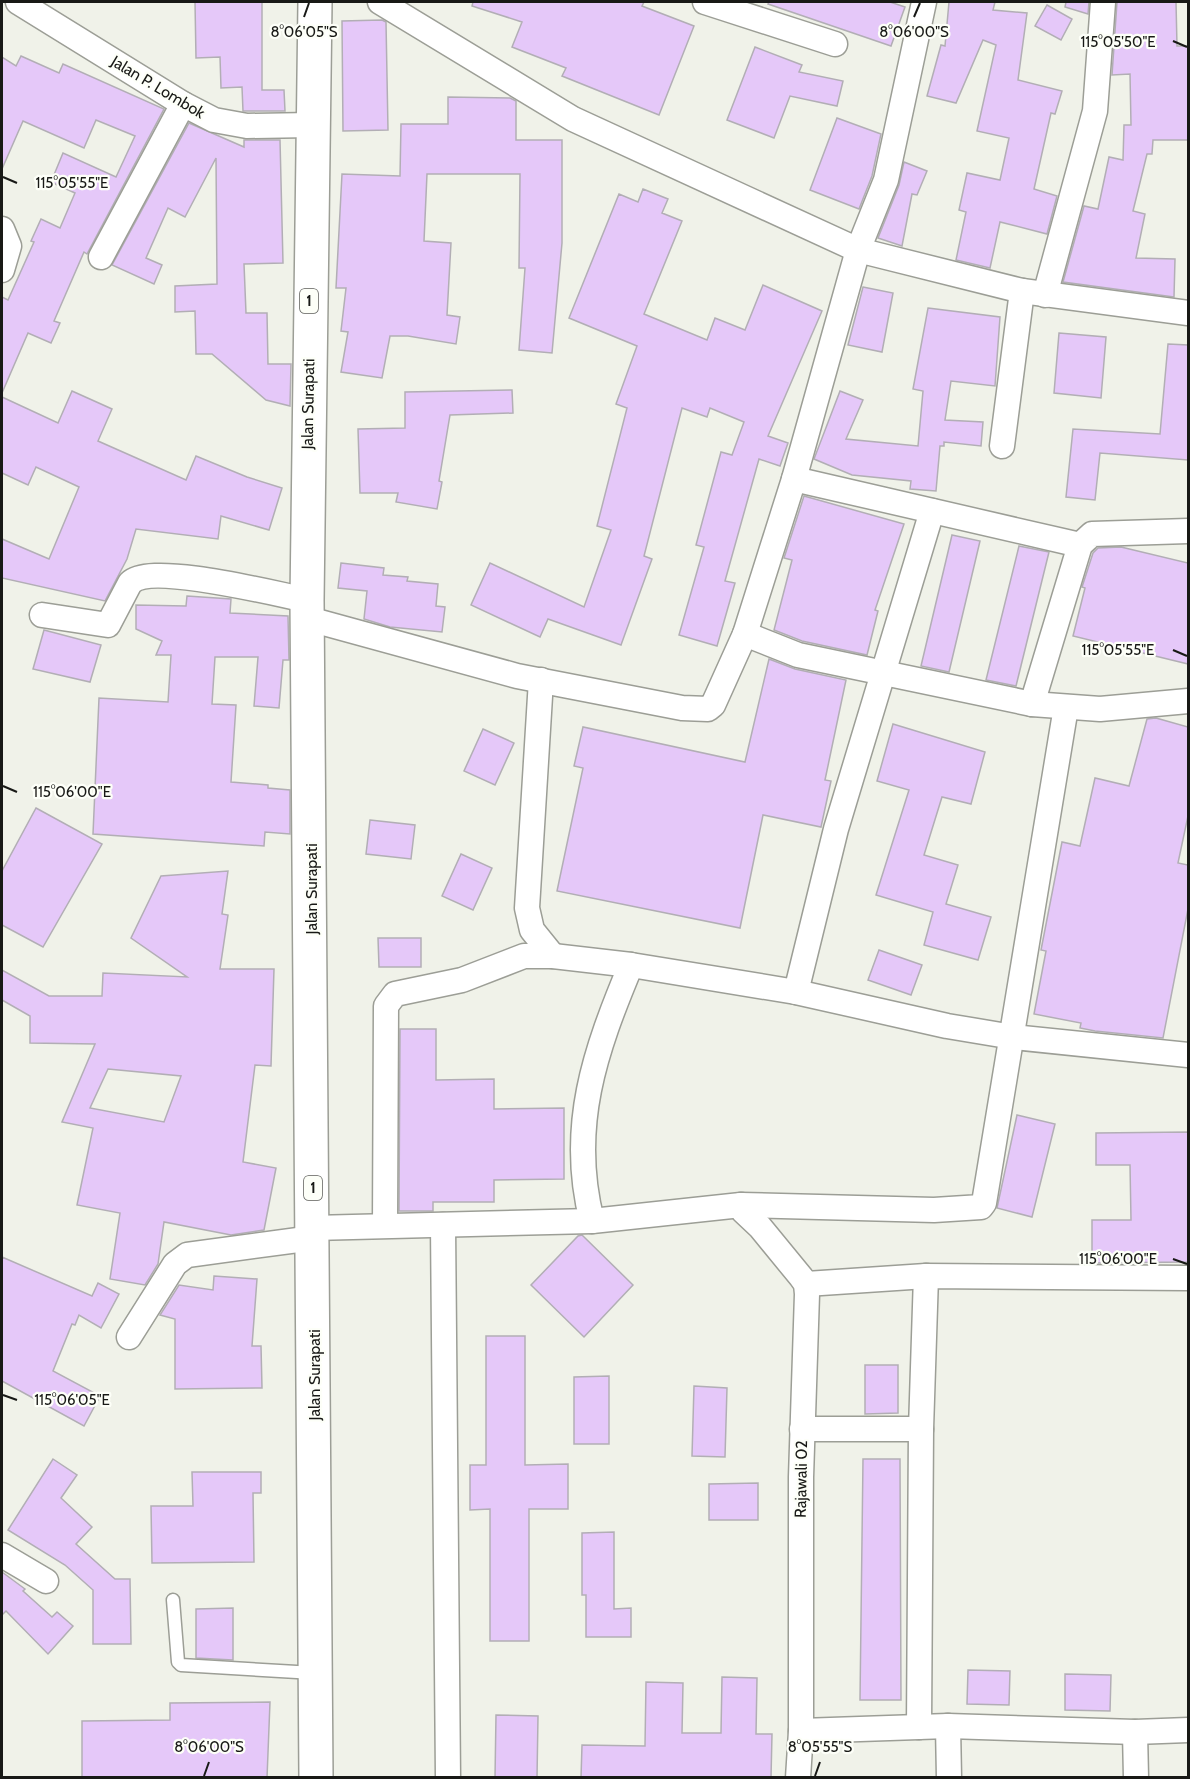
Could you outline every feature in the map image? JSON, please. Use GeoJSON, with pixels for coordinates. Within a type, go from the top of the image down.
{"type":"FeatureCollection","features":[{"type":"Feature","properties":{"kind":"highway","name":"Jalan Surapati"},"geometry":{"type":"LineString","coordinates":[[315,2],[311,125],[308,609],[316,1778]]}},
{"type":"Feature","properties":{"kind":"street","name":"Jalan P. Lombok"},"geometry":{"type":"LineString","coordinates":[[18,2],[183,104],[231,125],[311,125]]}},
{"type":"Feature","properties":{"kind":"street"},"geometry":{"type":"LineString","coordinates":[[380,2],[573,119],[858,250],[1022,291],[1188,313]]}},
{"type":"Feature","properties":{"kind":"street"},"geometry":{"type":"LineString","coordinates":[[705,2],[835,44]]}},
{"type":"Feature","properties":{"kind":"street"},"geometry":{"type":"LineString","coordinates":[[42,615],[108,625],[133,580],[165,575],[187,577],[308,609],[541,680],[682,708],[708,709],[718,699],[745,634],[794,479],[858,250],[885,180],[924,2]]}},
{"type":"Feature","properties":{"kind":"street"},"geometry":{"type":"LineString","coordinates":[[1045,295],[1095,111],[1103,2]]}},
{"type":"Feature","properties":{"kind":"street"},"geometry":{"type":"LineString","coordinates":[[101,257],[183,104]]}},
{"type":"Feature","properties":{"kind":"street"},"geometry":{"type":"LineString","coordinates":[[2,229],[9,246],[2,270]]}},
{"type":"Feature","properties":{"kind":"street"},"geometry":{"type":"LineString","coordinates":[[1002,446],[1022,291]]}},
{"type":"Feature","properties":{"kind":"street"},"geometry":{"type":"LineString","coordinates":[[794,479],[1080,545]]}},
{"type":"Feature","properties":{"kind":"street"},"geometry":{"type":"LineString","coordinates":[[796,992],[836,829],[932,511]]}},
{"type":"Feature","properties":{"kind":"street"},"geometry":{"type":"LineString","coordinates":[[1032,704],[1080,545],[1092,534],[1188,531]]}},
{"type":"Feature","properties":{"kind":"street"},"geometry":{"type":"LineString","coordinates":[[745,634],[798,655],[1032,704],[1100,709],[1188,701]]}},
{"type":"Feature","properties":{"kind":"street"},"geometry":{"type":"LineString","coordinates":[[541,680],[527,908],[532,930],[553,956]]}},
{"type":"Feature","properties":{"kind":"street"},"geometry":{"type":"LineString","coordinates":[[129,1337],[175,1264],[187,1255],[313,1233],[385,1226],[592,1221],[741,1205],[934,1210],[981,1207],[984,1203],[1066,707]]}},
{"type":"Feature","properties":{"kind":"street"},"geometry":{"type":"LineString","coordinates":[[385,1226],[386,1006],[394,994],[462,980],[524,956],[553,956],[631,965],[796,992],[947,1026],[1012,1037],[1188,1055]]}},
{"type":"Feature","properties":{"kind":"street"},"geometry":{"type":"LineString","coordinates":[[592,1221],[585,1194],[582,1136],[589,1085],[602,1034],[631,965]]}},
{"type":"Feature","properties":{"kind":"street"},"geometry":{"type":"LineString","coordinates":[[741,1205],[743,1211],[760,1227],[806,1284],[926,1276],[1188,1278]]}},
{"type":"Feature","properties":{"kind":"street"},"geometry":{"type":"LineString","coordinates":[[443,1225],[448,1778]]}},
{"type":"Feature","properties":{"kind":"street"},"geometry":{"type":"LineString","coordinates":[[919,1727],[921,1429],[926,1276]]}},
{"type":"Feature","properties":{"kind":"street","name":"Rajawali 02"},"geometry":{"type":"LineString","coordinates":[[798,1778],[801,1731],[802,1430],[806,1284]]}},
{"type":"Feature","properties":{"kind":"street"},"geometry":{"type":"LineString","coordinates":[[802,1430],[921,1429]]}},
{"type":"Feature","properties":{"kind":"street"},"geometry":{"type":"LineString","coordinates":[[2,1556],[46,1581]]}},
{"type":"Feature","properties":{"kind":"street"},"geometry":{"type":"LineString","coordinates":[[948,1726],[949,1778]]}},
{"type":"Feature","properties":{"kind":"street"},"geometry":{"type":"LineString","coordinates":[[801,1731],[948,1726],[1135,1731],[1188,1730]]}},
{"type":"Feature","properties":{"kind":"street"},"geometry":{"type":"LineString","coordinates":[[1135,1731],[1136,1778]]}},
{"type":"Feature","properties":{"kind":"lane"},"geometry":{"type":"LineString","coordinates":[[173,1600],[178,1662],[181,1665],[315,1673]]}},
{"type":"Feature","properties":{"kind":"building"},"geometry":{"type":"Polygon","coordinates":[[[195,2],[262,2],[262,90],[284,90],[285,111],[243,111],[242,87],[221,88],[220,57],[196,58],[195,2]]]}},
{"type":"Feature","properties":{"kind":"building"},"geometry":{"type":"Polygon","coordinates":[[[473,2],[644,2],[642,6],[694,26],[659,115],[562,76],[566,68],[512,47],[522,22],[472,6],[473,2]]]}},
{"type":"Feature","properties":{"kind":"building"},"geometry":{"type":"Polygon","coordinates":[[[769,2],[890,2],[905,7],[891,46],[768,4],[769,2]]]}},
{"type":"Feature","properties":{"kind":"building"},"geometry":{"type":"Polygon","coordinates":[[[949,2],[995,2],[993,10],[1027,13],[1018,80],[1062,91],[1055,114],[1051,113],[1034,189],[1057,196],[1047,234],[1000,222],[990,268],[956,260],[966,212],[959,210],[967,173],[1000,180],[1009,138],[977,131],[996,45],[983,40],[956,103],[927,96],[941,45],[945,46],[949,2]]]}},
{"type":"Feature","properties":{"kind":"building"},"geometry":{"type":"Polygon","coordinates":[[[1066,2],[1089,2],[1088,14],[1065,7],[1066,2]]]}},
{"type":"Feature","properties":{"kind":"building"},"geometry":{"type":"Polygon","coordinates":[[[1117,2],[1176,2],[1177,46],[1188,46],[1188,140],[1153,140],[1152,154],[1147,154],[1133,211],[1145,214],[1136,258],[1175,259],[1174,297],[1063,282],[1084,206],[1098,209],[1109,157],[1123,160],[1124,125],[1131,125],[1130,74],[1112,75],[1117,2]]]}},
{"type":"Feature","properties":{"kind":"building"},"geometry":{"type":"Polygon","coordinates":[[[1047,5],[1072,19],[1061,40],[1035,26],[1047,5]]]}},
{"type":"Feature","properties":{"kind":"building"},"geometry":{"type":"Polygon","coordinates":[[[382,20],[386,22],[388,130],[343,131],[342,21],[382,20]]]}},
{"type":"Feature","properties":{"kind":"building"},"geometry":{"type":"Polygon","coordinates":[[[755,47],[802,65],[799,72],[843,81],[837,106],[790,96],[774,138],[727,120],[755,47]]]}},
{"type":"Feature","properties":{"kind":"building"},"geometry":{"type":"Polygon","coordinates":[[[21,56],[59,73],[63,64],[164,109],[87,254],[84,252],[54,321],[60,323],[51,343],[28,333],[2,393],[2,297],[8,300],[34,242],[31,241],[41,219],[60,228],[75,193],[51,182],[63,153],[116,177],[135,136],[96,120],[84,148],[23,121],[2,169],[2,57],[16,66],[21,56]]]}},
{"type":"Feature","properties":{"kind":"building"},"geometry":{"type":"Polygon","coordinates":[[[448,97],[510,98],[516,101],[516,140],[562,140],[562,243],[552,353],[519,350],[525,268],[519,268],[520,174],[427,174],[424,241],[451,243],[447,315],[460,317],[456,344],[408,336],[390,336],[382,378],[341,372],[348,332],[341,331],[346,288],[336,288],[342,174],[400,176],[401,124],[448,124],[448,97]]]}},
{"type":"Feature","properties":{"kind":"building"},"geometry":{"type":"Polygon","coordinates":[[[837,118],[881,134],[872,176],[859,209],[810,190],[837,118]]]}},
{"type":"Feature","properties":{"kind":"building"},"geometry":{"type":"Polygon","coordinates":[[[189,123],[244,147],[244,140],[280,140],[283,263],[244,264],[246,313],[267,313],[268,364],[291,364],[290,406],[266,400],[212,354],[196,354],[195,311],[175,312],[175,286],[217,284],[216,158],[185,217],[168,208],[146,258],[162,265],[154,284],[112,265],[189,123]]]}},
{"type":"Feature","properties":{"kind":"building"},"geometry":{"type":"Polygon","coordinates":[[[904,162],[927,171],[917,195],[912,194],[902,246],[878,238],[899,185],[904,162]]]}},
{"type":"Feature","properties":{"kind":"building"},"geometry":{"type":"Polygon","coordinates":[[[643,189],[668,199],[662,213],[682,221],[644,314],[707,340],[715,318],[745,330],[763,285],[822,311],[768,436],[788,443],[780,466],[759,459],[725,581],[735,583],[717,646],[679,635],[704,547],[696,545],[721,452],[732,455],[744,422],[710,408],[707,417],[682,408],[644,556],[652,559],[621,645],[548,619],[540,637],[471,605],[490,563],[584,607],[611,530],[597,526],[627,408],[616,404],[637,346],[569,318],[619,194],[638,202],[643,189]]]}},
{"type":"Feature","properties":{"kind":"building"},"geometry":{"type":"Polygon","coordinates":[[[863,287],[893,293],[882,352],[848,345],[863,287]]]}},
{"type":"Feature","properties":{"kind":"building"},"geometry":{"type":"Polygon","coordinates":[[[928,308],[1000,317],[995,386],[951,381],[945,420],[983,422],[981,446],[944,442],[944,446],[940,446],[936,491],[910,489],[911,481],[852,475],[814,459],[840,391],[863,400],[846,439],[918,446],[923,391],[913,389],[928,308]]]}},
{"type":"Feature","properties":{"kind":"building"},"geometry":{"type":"Polygon","coordinates":[[[1059,333],[1106,337],[1101,398],[1054,393],[1059,333]]]}},
{"type":"Feature","properties":{"kind":"building"},"geometry":{"type":"Polygon","coordinates":[[[1168,344],[1188,345],[1188,460],[1100,453],[1095,500],[1066,497],[1073,429],[1160,434],[1168,344]]]}},
{"type":"Feature","properties":{"kind":"building"},"geometry":{"type":"Polygon","coordinates":[[[512,390],[513,413],[450,415],[439,481],[442,482],[437,509],[396,502],[398,493],[360,493],[358,429],[405,428],[405,392],[512,390]]]}},
{"type":"Feature","properties":{"kind":"building"},"geometry":{"type":"Polygon","coordinates":[[[72,391],[112,409],[98,441],[186,480],[196,456],[247,477],[282,488],[269,530],[221,516],[218,539],[136,529],[127,559],[105,601],[2,578],[2,539],[49,559],[79,487],[36,467],[28,485],[2,473],[2,397],[58,423],[72,391]]]}},
{"type":"Feature","properties":{"kind":"building"},"geometry":{"type":"Polygon","coordinates":[[[804,496],[904,524],[875,610],[878,611],[867,655],[802,641],[774,630],[792,560],[784,558],[804,496]]]}},
{"type":"Feature","properties":{"kind":"building"},"geometry":{"type":"Polygon","coordinates":[[[952,535],[980,541],[949,672],[921,666],[952,535]]]}},
{"type":"Feature","properties":{"kind":"building"},"geometry":{"type":"Polygon","coordinates":[[[1019,546],[1049,552],[1016,686],[986,680],[1019,546]]]}},
{"type":"Feature","properties":{"kind":"building"},"geometry":{"type":"Polygon","coordinates":[[[1121,547],[1188,563],[1188,664],[1073,636],[1085,588],[1082,587],[1093,553],[1098,548],[1121,547]]]}},
{"type":"Feature","properties":{"kind":"building"},"geometry":{"type":"Polygon","coordinates":[[[341,563],[384,568],[383,575],[408,577],[407,581],[438,584],[436,606],[445,607],[442,632],[390,627],[364,619],[367,591],[338,588],[341,563]]]}},
{"type":"Feature","properties":{"kind":"building"},"geometry":{"type":"Polygon","coordinates":[[[187,596],[231,599],[230,613],[288,616],[289,660],[283,660],[279,708],[254,706],[258,657],[215,657],[212,704],[236,705],[231,782],[268,785],[268,788],[290,790],[290,834],[265,832],[264,846],[93,834],[99,698],[168,702],[171,655],[156,655],[162,641],[136,629],[136,605],[186,606],[187,596]]]}},
{"type":"Feature","properties":{"kind":"building"},"geometry":{"type":"Polygon","coordinates":[[[44,630],[101,645],[90,682],[33,669],[44,630]]]}},
{"type":"Feature","properties":{"kind":"building"},"geometry":{"type":"Polygon","coordinates":[[[769,659],[795,669],[846,680],[825,780],[831,781],[821,827],[763,815],[740,928],[557,891],[583,768],[574,766],[583,727],[745,762],[769,659]]]}},
{"type":"Feature","properties":{"kind":"building"},"geometry":{"type":"Polygon","coordinates":[[[1156,718],[1188,727],[1188,816],[1178,863],[1188,865],[1188,909],[1163,1038],[1095,1031],[1080,1028],[1081,1023],[1034,1014],[1046,951],[1041,950],[1062,842],[1080,846],[1095,778],[1129,786],[1147,719],[1156,718]]]}},
{"type":"Feature","properties":{"kind":"building"},"geometry":{"type":"Polygon","coordinates":[[[893,724],[985,752],[971,804],[942,797],[924,855],[958,865],[946,904],[991,917],[978,960],[924,945],[933,912],[876,895],[909,790],[877,781],[893,724]]]}},
{"type":"Feature","properties":{"kind":"building"},"geometry":{"type":"Polygon","coordinates":[[[483,729],[514,743],[495,785],[464,771],[483,729]]]}},
{"type":"Feature","properties":{"kind":"building"},"geometry":{"type":"Polygon","coordinates":[[[36,808],[102,844],[43,947],[2,925],[2,871],[36,808]]]}},
{"type":"Feature","properties":{"kind":"building"},"geometry":{"type":"Polygon","coordinates":[[[370,820],[415,825],[411,859],[366,854],[370,820]]]}},
{"type":"Feature","properties":{"kind":"building"},"geometry":{"type":"Polygon","coordinates":[[[461,854],[492,868],[473,910],[442,896],[461,854]]]}},
{"type":"Feature","properties":{"kind":"building"},"geometry":{"type":"Polygon","coordinates":[[[228,871],[222,914],[228,915],[220,969],[274,969],[271,1066],[255,1065],[243,1162],[276,1168],[264,1230],[231,1235],[164,1222],[158,1264],[145,1285],[110,1279],[120,1213],[77,1205],[93,1128],[62,1122],[95,1044],[30,1043],[30,1016],[2,1000],[2,970],[49,996],[102,996],[103,973],[187,977],[131,938],[161,876],[228,871]],[[108,1069],[90,1108],[164,1122],[181,1076],[108,1069]]]}},
{"type":"Feature","properties":{"kind":"building"},"geometry":{"type":"Polygon","coordinates":[[[378,938],[421,938],[421,967],[379,967],[378,938]]]}},
{"type":"Feature","properties":{"kind":"building"},"geometry":{"type":"Polygon","coordinates":[[[879,950],[922,965],[911,995],[868,980],[879,950]]]}},
{"type":"Feature","properties":{"kind":"building"},"geometry":{"type":"Polygon","coordinates":[[[400,1029],[436,1029],[436,1080],[494,1079],[494,1109],[564,1108],[564,1179],[494,1180],[494,1202],[433,1202],[433,1211],[399,1211],[400,1029]]]}},
{"type":"Feature","properties":{"kind":"building"},"geometry":{"type":"Polygon","coordinates":[[[1017,1115],[1055,1124],[1032,1217],[997,1208],[1017,1115]]]}},
{"type":"Feature","properties":{"kind":"building"},"geometry":{"type":"Polygon","coordinates":[[[1188,1132],[1188,1262],[1092,1263],[1092,1220],[1131,1220],[1130,1165],[1096,1165],[1096,1133],[1188,1132]]]}},
{"type":"Feature","properties":{"kind":"building"},"geometry":{"type":"Polygon","coordinates":[[[582,1235],[633,1285],[584,1337],[531,1285],[578,1236],[582,1235]]]}},
{"type":"Feature","properties":{"kind":"building"},"geometry":{"type":"Polygon","coordinates":[[[2,1257],[92,1296],[98,1283],[119,1294],[101,1328],[79,1315],[75,1325],[72,1324],[53,1371],[100,1396],[84,1426],[2,1381],[2,1257]]]}},
{"type":"Feature","properties":{"kind":"building"},"geometry":{"type":"Polygon","coordinates":[[[214,1276],[257,1279],[252,1346],[261,1346],[262,1388],[175,1389],[175,1319],[160,1315],[179,1285],[213,1290],[214,1276]]]}},
{"type":"Feature","properties":{"kind":"building"},"geometry":{"type":"Polygon","coordinates":[[[486,1336],[525,1336],[525,1465],[568,1464],[568,1509],[529,1509],[529,1641],[490,1641],[490,1509],[470,1510],[470,1465],[486,1465],[486,1336]]]}},
{"type":"Feature","properties":{"kind":"building"},"geometry":{"type":"Polygon","coordinates":[[[865,1365],[898,1365],[898,1413],[865,1414],[865,1365]]]}},
{"type":"Feature","properties":{"kind":"building"},"geometry":{"type":"Polygon","coordinates":[[[609,1376],[609,1444],[574,1444],[574,1377],[609,1376]]]}},
{"type":"Feature","properties":{"kind":"building"},"geometry":{"type":"Polygon","coordinates":[[[694,1386],[727,1388],[725,1457],[692,1456],[694,1386]]]}},
{"type":"Feature","properties":{"kind":"building"},"geometry":{"type":"Polygon","coordinates":[[[53,1459],[77,1475],[61,1498],[92,1527],[76,1544],[115,1579],[130,1579],[131,1644],[93,1644],[93,1590],[65,1565],[8,1530],[53,1459]]]}},
{"type":"Feature","properties":{"kind":"building"},"geometry":{"type":"Polygon","coordinates":[[[863,1459],[900,1459],[901,1700],[860,1700],[863,1459]]]}},
{"type":"Feature","properties":{"kind":"building"},"geometry":{"type":"Polygon","coordinates":[[[192,1472],[261,1472],[261,1493],[253,1493],[254,1562],[152,1563],[151,1506],[193,1506],[192,1472]]]}},
{"type":"Feature","properties":{"kind":"building"},"geometry":{"type":"Polygon","coordinates":[[[758,1483],[758,1520],[709,1520],[709,1484],[758,1483]]]}},
{"type":"Feature","properties":{"kind":"building"},"geometry":{"type":"Polygon","coordinates":[[[614,1532],[614,1609],[631,1608],[631,1637],[586,1637],[586,1595],[582,1595],[582,1533],[614,1532]]]}},
{"type":"Feature","properties":{"kind":"building"},"geometry":{"type":"Polygon","coordinates":[[[2,1572],[25,1589],[23,1591],[52,1617],[57,1612],[73,1626],[48,1654],[6,1611],[2,1615],[2,1572]]]}},
{"type":"Feature","properties":{"kind":"building"},"geometry":{"type":"Polygon","coordinates":[[[233,1608],[233,1660],[196,1658],[196,1609],[233,1608]]]}},
{"type":"Feature","properties":{"kind":"building"},"geometry":{"type":"Polygon","coordinates":[[[968,1670],[1010,1671],[1009,1705],[967,1704],[968,1670]]]}},
{"type":"Feature","properties":{"kind":"building"},"geometry":{"type":"Polygon","coordinates":[[[1065,1674],[1111,1675],[1110,1711],[1065,1710],[1065,1674]]]}},
{"type":"Feature","properties":{"kind":"building"},"geometry":{"type":"Polygon","coordinates":[[[722,1677],[757,1678],[756,1734],[772,1734],[771,1778],[581,1778],[582,1745],[645,1746],[646,1682],[683,1683],[682,1733],[721,1733],[722,1677]]]}},
{"type":"Feature","properties":{"kind":"building"},"geometry":{"type":"Polygon","coordinates":[[[270,1702],[267,1778],[82,1778],[82,1721],[170,1720],[170,1703],[270,1702]]]}},
{"type":"Feature","properties":{"kind":"building"},"geometry":{"type":"Polygon","coordinates":[[[496,1715],[538,1716],[537,1778],[495,1778],[496,1715]]]}}]}
